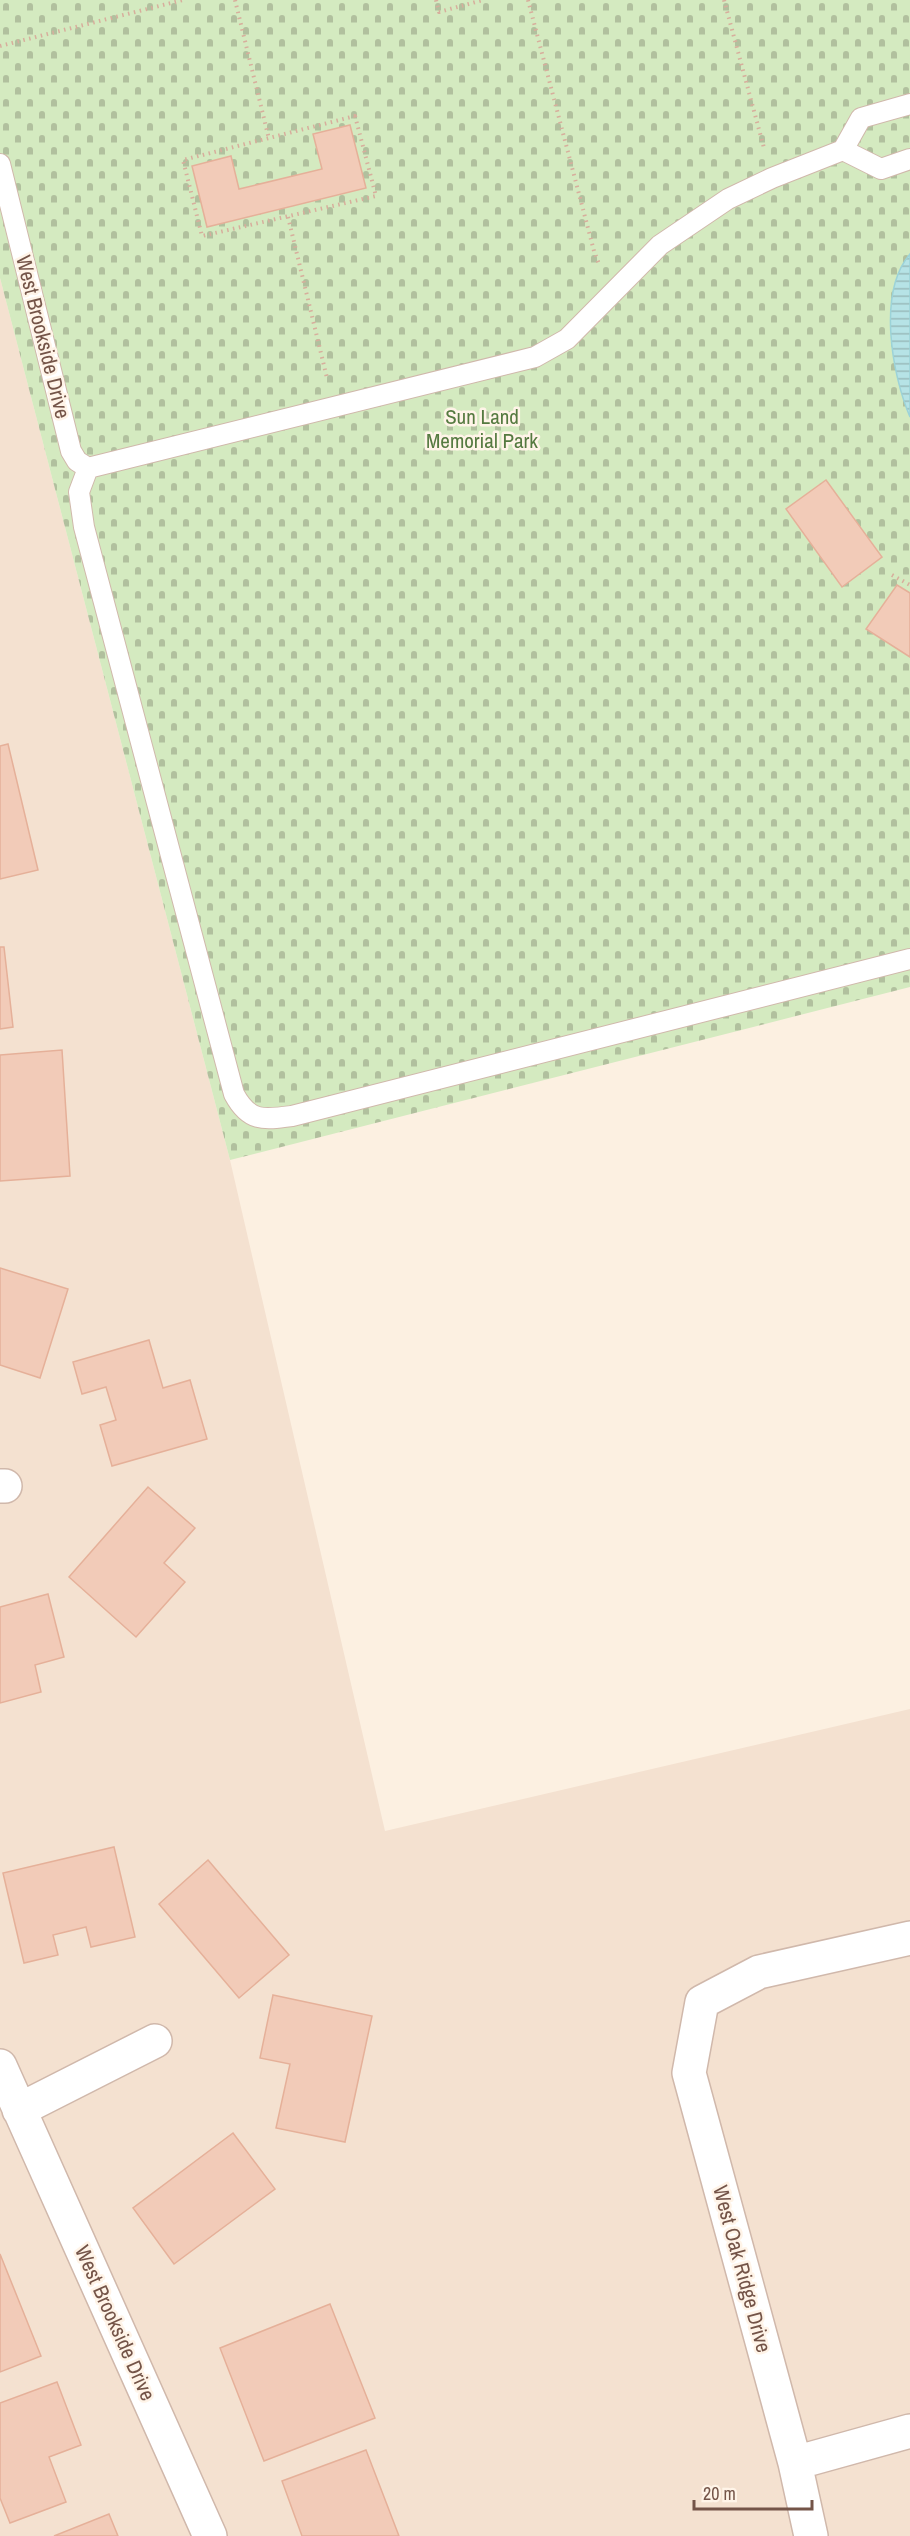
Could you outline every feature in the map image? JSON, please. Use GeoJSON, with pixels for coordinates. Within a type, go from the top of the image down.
{"type":"FeatureCollection","features":[{"type":"Feature","properties":{"kind":"street","name":"West Oak Ridge Drive"},"geometry":{"type":"LineString","coordinates":[[812,2536],[795,2463],[689,2073],[702,2002],[759,1972],[910,1938]]}},
{"type":"Feature","properties":{"kind":"street"},"geometry":{"type":"LineString","coordinates":[[19,2110],[155,2041]]}},
{"type":"Feature","properties":{"kind":"street","name":"West Brookside Drive"},"geometry":{"type":"LineString","coordinates":[[0,2066],[210,2536]]}},
{"type":"Feature","properties":{"kind":"street"},"geometry":{"type":"LineString","coordinates":[[795,2463],[910,2430]]}},
{"type":"Feature","properties":{"kind":"lane"},"geometry":{"type":"LineString","coordinates":[[910,104],[861,118],[843,150],[772,178],[728,200],[660,245],[567,339],[535,357],[88,468],[79,492],[84,527],[234,1094],[241,1108],[248,1114],[267,1119],[292,1116],[910,959]]}},
{"type":"Feature","properties":{"kind":"lane"},"geometry":{"type":"LineString","coordinates":[[843,150],[881,169],[910,159]]}},
{"type":"Feature","properties":{"kind":"lane","name":"West Brookside Drive"},"geometry":{"type":"LineString","coordinates":[[0,164],[71,451],[77,461],[88,468]]}},
{"type":"Feature","properties":{"kind":"path"},"geometry":{"type":"LineString","coordinates":[[0,46],[183,0]]}},
{"type":"Feature","properties":{"kind":"path"},"geometry":{"type":"LineString","coordinates":[[234,0],[269,139]]}},
{"type":"Feature","properties":{"kind":"path"},"geometry":{"type":"LineString","coordinates":[[436,0],[439,12],[483,0]]}},
{"type":"Feature","properties":{"kind":"path"},"geometry":{"type":"LineString","coordinates":[[528,0],[594,251],[613,295]]}},
{"type":"Feature","properties":{"kind":"path"},"geometry":{"type":"LineString","coordinates":[[724,0],[772,178]]}},
{"type":"Feature","properties":{"kind":"path"},"geometry":{"type":"LineString","coordinates":[[356,116],[376,196],[202,236],[183,160],[269,139],[356,116]]}},
{"type":"Feature","properties":{"kind":"path"},"geometry":{"type":"LineString","coordinates":[[288,217],[334,408]]}},
{"type":"Feature","properties":{"kind":"path"},"geometry":{"type":"LineString","coordinates":[[892,575],[910,585]]}},
{"type":"Feature","properties":{"kind":"shaded area"},"geometry":{"type":"Polygon","coordinates":[[[0,278],[230,1160],[385,1831],[910,1709],[910,2536],[0,2536],[0,278]]]}},
{"type":"Feature","properties":{"kind":"green space","name":"Sun Land Memorial Park"},"geometry":{"type":"Polygon","coordinates":[[[0,0],[910,0],[910,987],[230,1160],[0,278],[0,0]]]}},
{"type":"Feature","properties":{"kind":"water"},"geometry":{"type":"Polygon","coordinates":[[[910,254],[910,417],[903,399],[893,357],[891,311],[900,270],[910,254]]]}},
{"type":"Feature","properties":{"kind":"building"},"geometry":{"type":"Polygon","coordinates":[[[350,125],[366,188],[207,227],[192,166],[231,156],[239,189],[322,169],[313,134],[350,125]]]}},
{"type":"Feature","properties":{"kind":"building"},"geometry":{"type":"Polygon","coordinates":[[[826,480],[882,557],[842,587],[786,509],[826,480]]]}},
{"type":"Feature","properties":{"kind":"building"},"geometry":{"type":"Polygon","coordinates":[[[897,585],[910,593],[910,657],[866,629],[897,585]]]}},
{"type":"Feature","properties":{"kind":"building"},"geometry":{"type":"Polygon","coordinates":[[[8,744],[38,870],[0,879],[0,746],[8,744]]]}},
{"type":"Feature","properties":{"kind":"building"},"geometry":{"type":"Polygon","coordinates":[[[0,947],[4,947],[13,1027],[0,1029],[0,947]]]}},
{"type":"Feature","properties":{"kind":"building"},"geometry":{"type":"Polygon","coordinates":[[[62,1050],[70,1176],[0,1181],[0,1055],[62,1050]]]}},
{"type":"Feature","properties":{"kind":"building"},"geometry":{"type":"Polygon","coordinates":[[[0,1268],[68,1289],[40,1378],[0,1365],[0,1268]]]}},
{"type":"Feature","properties":{"kind":"building"},"geometry":{"type":"Polygon","coordinates":[[[149,1340],[163,1388],[190,1380],[207,1439],[112,1466],[100,1425],[116,1420],[106,1387],[82,1394],[73,1362],[149,1340]]]}},
{"type":"Feature","properties":{"kind":"building"},"geometry":{"type":"Polygon","coordinates":[[[148,1487],[195,1528],[164,1563],[185,1582],[136,1637],[69,1577],[148,1487]]]}},
{"type":"Feature","properties":{"kind":"building"},"geometry":{"type":"Polygon","coordinates":[[[48,1594],[64,1657],[35,1665],[41,1692],[0,1703],[0,1607],[48,1594]]]}},
{"type":"Feature","properties":{"kind":"building"},"geometry":{"type":"Polygon","coordinates":[[[114,1847],[135,1937],[91,1947],[86,1927],[53,1935],[58,1955],[24,1963],[3,1873],[114,1847]]]}},
{"type":"Feature","properties":{"kind":"building"},"geometry":{"type":"Polygon","coordinates":[[[208,1860],[289,1955],[239,1998],[159,1904],[208,1860]]]}},
{"type":"Feature","properties":{"kind":"building"},"geometry":{"type":"Polygon","coordinates":[[[273,1995],[372,2016],[345,2142],[276,2128],[290,2064],[260,2058],[273,1995]]]}},
{"type":"Feature","properties":{"kind":"building"},"geometry":{"type":"Polygon","coordinates":[[[233,2133],[275,2189],[174,2264],[133,2208],[233,2133]]]}},
{"type":"Feature","properties":{"kind":"building"},"geometry":{"type":"Polygon","coordinates":[[[0,2254],[41,2356],[0,2372],[0,2254]]]}},
{"type":"Feature","properties":{"kind":"building"},"geometry":{"type":"Polygon","coordinates":[[[330,2304],[375,2418],[264,2461],[220,2348],[330,2304]]]}},
{"type":"Feature","properties":{"kind":"building"},"geometry":{"type":"Polygon","coordinates":[[[57,2382],[81,2445],[49,2457],[66,2502],[10,2523],[0,2498],[0,2403],[57,2382]]]}},
{"type":"Feature","properties":{"kind":"building"},"geometry":{"type":"Polygon","coordinates":[[[366,2450],[399,2536],[302,2536],[282,2481],[366,2450]]]}},
{"type":"Feature","properties":{"kind":"building"},"geometry":{"type":"Polygon","coordinates":[[[109,2514],[118,2536],[54,2536],[109,2514]]]}}]}
